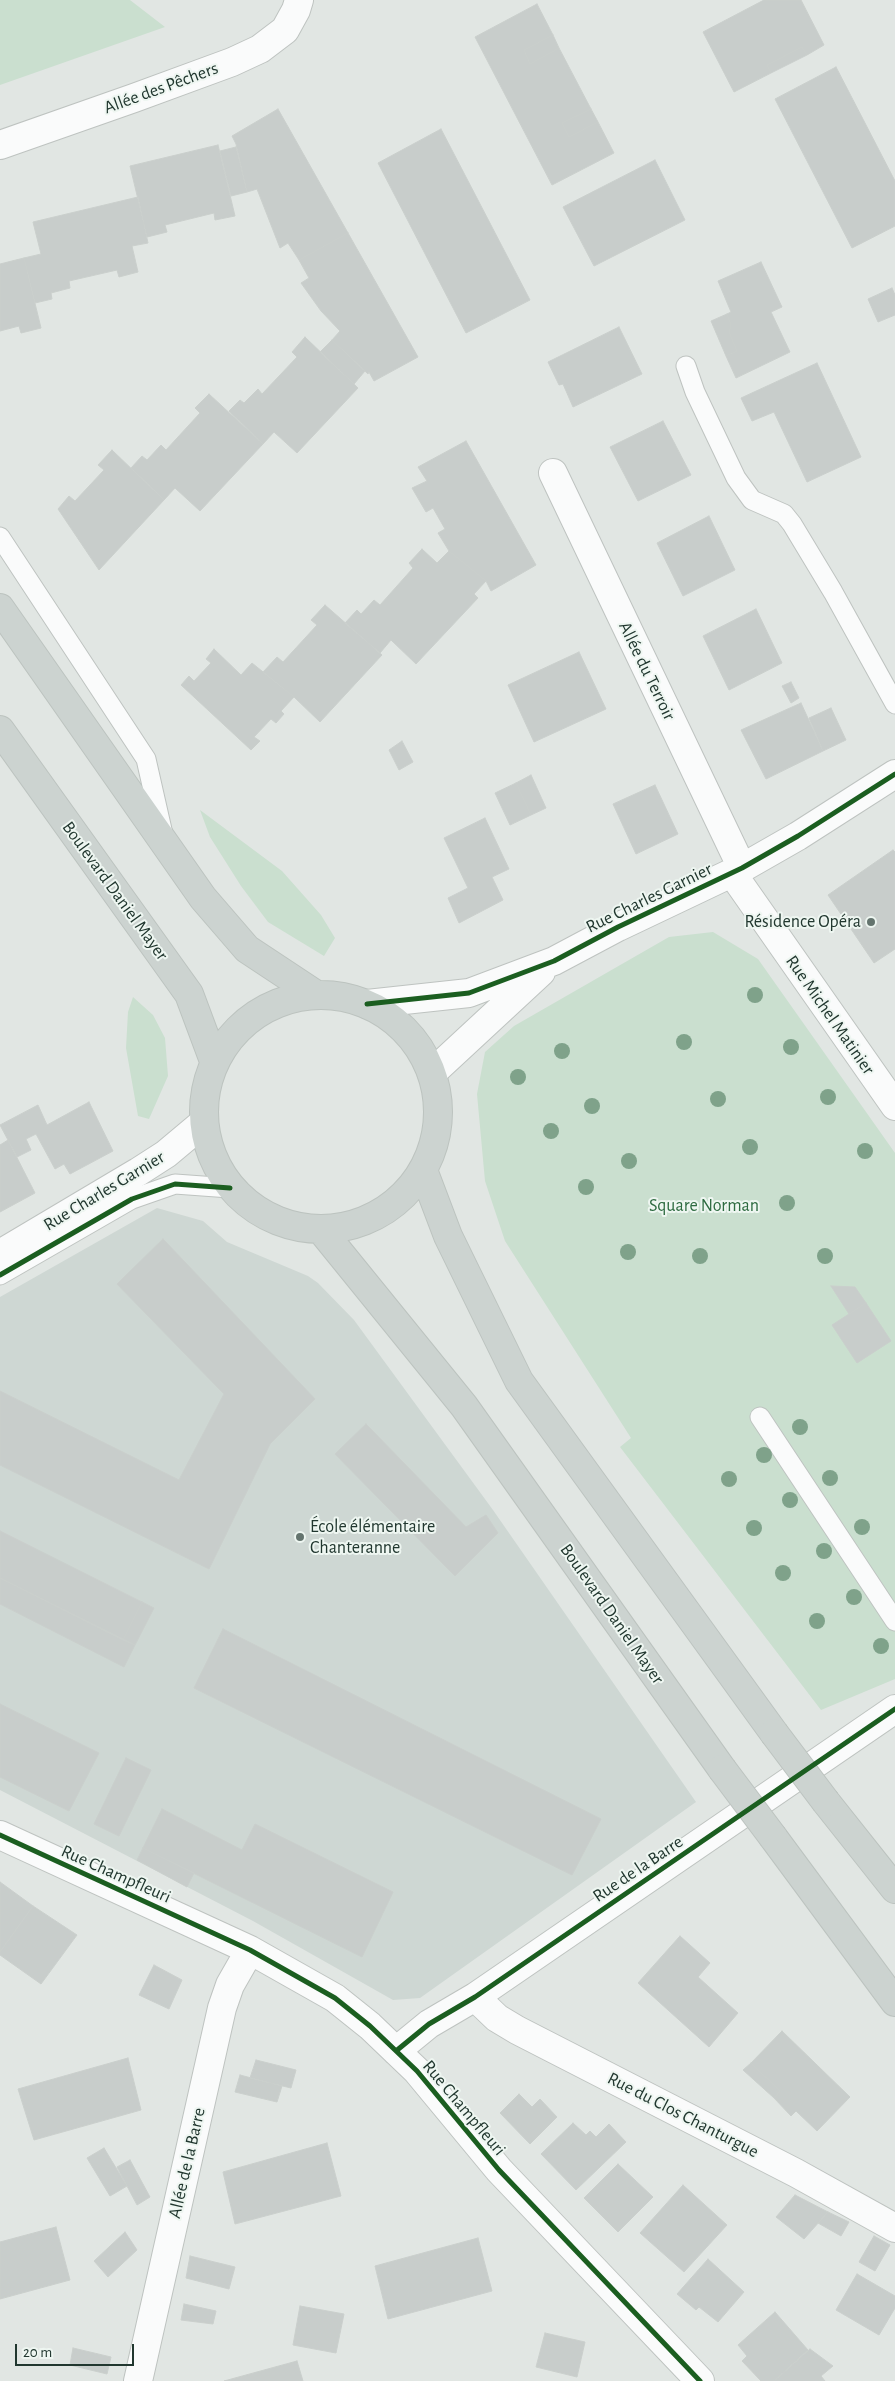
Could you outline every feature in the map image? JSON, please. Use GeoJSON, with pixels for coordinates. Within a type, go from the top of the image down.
{"type":"FeatureCollection","features":[{"type":"Feature","properties":{"kind":"main road"},"geometry":{"type":"LineString","coordinates":[[0,608],[203,898],[247,949],[315,994]]}},
{"type":"Feature","properties":{"kind":"main road","name":"Boulevard Daniel Mayer"},"geometry":{"type":"LineString","coordinates":[[0,730],[189,994],[214,1061]]}},
{"type":"Feature","properties":{"kind":"main road"},"geometry":{"type":"LineString","coordinates":[[315,994],[342,996],[368,1004],[395,1021],[417,1044],[432,1073],[438,1101],[437,1130],[423,1170],[412,1187],[387,1210],[356,1225],[322,1231],[286,1225],[254,1210],[230,1188],[203,1123],[204,1091],[214,1061],[232,1034],[255,1014],[284,1000],[315,994]]}},
{"type":"Feature","properties":{"kind":"main road"},"geometry":{"type":"LineString","coordinates":[[423,1170],[448,1236],[519,1381],[774,1733],[895,1890]]}},
{"type":"Feature","properties":{"kind":"main road","name":"Boulevard Daniel Mayer"},"geometry":{"type":"LineString","coordinates":[[322,1231],[464,1406],[722,1769],[895,2002]]}},
{"type":"Feature","properties":{"kind":"street","name":"Allée des Pêchers"},"geometry":{"type":"LineString","coordinates":[[0,145],[178,82],[260,49],[284,30],[296,10],[299,0]]}},
{"type":"Feature","properties":{"kind":"street","name":"Allée du Terroir"},"geometry":{"type":"LineString","coordinates":[[553,473],[737,870]]}},
{"type":"Feature","properties":{"kind":"street","name":"Rue Charles Garnier"},"geometry":{"type":"LineString","coordinates":[[368,1004],[469,993],[554,962],[618,927],[737,870],[798,836],[895,774]]}},
{"type":"Feature","properties":{"kind":"street","name":"Rue Michel Matinier"},"geometry":{"type":"LineString","coordinates":[[737,870],[895,1106]]}},
{"type":"Feature","properties":{"kind":"street","name":"Rue Charles Garnier"},"geometry":{"type":"LineString","coordinates":[[432,1073],[554,962]]}},
{"type":"Feature","properties":{"kind":"street","name":"Rue Charles Garnier"},"geometry":{"type":"LineString","coordinates":[[0,1254],[145,1168],[166,1154],[203,1123]]}},
{"type":"Feature","properties":{"kind":"street","name":"Rue de la Barre"},"geometry":{"type":"LineString","coordinates":[[396,2051],[429,2024],[475,1997],[895,1709]]}},
{"type":"Feature","properties":{"kind":"street","name":"Rue Champfleuri"},"geometry":{"type":"LineString","coordinates":[[0,1836],[250,1950],[335,1998],[396,2051],[417,2072],[499,2170],[700,2381]]}},
{"type":"Feature","properties":{"kind":"street","name":"Allée de la Barre"},"geometry":{"type":"LineString","coordinates":[[138,2381],[222,2008],[230,1985],[250,1950]]}},
{"type":"Feature","properties":{"kind":"street","name":"Rue du Clos Chanturgue"},"geometry":{"type":"LineString","coordinates":[[475,1997],[497,2018],[517,2030],[796,2173],[895,2228]]}},
{"type":"Feature","properties":{"kind":"lane"},"geometry":{"type":"LineString","coordinates":[[686,366],[695,392],[736,478],[752,500],[784,514],[792,524],[833,592],[895,704]]}},
{"type":"Feature","properties":{"kind":"lane"},"geometry":{"type":"LineString","coordinates":[[0,537],[146,760],[165,842]]}},
{"type":"Feature","properties":{"kind":"lane"},"geometry":{"type":"LineString","coordinates":[[0,1275],[132,1199],[175,1184],[230,1188]]}},
{"type":"Feature","properties":{"kind":"lane"},"geometry":{"type":"LineString","coordinates":[[760,1417],[895,1621]]}},
{"type":"Feature","properties":{"kind":"shaded area"},"geometry":{"type":"Polygon","coordinates":[[[157,1208],[203,1221],[227,1242],[308,1276],[318,1283],[354,1320],[493,1510],[696,1802],[420,1998],[393,2000],[253,1921],[0,1790],[0,1297],[157,1208]]]}},
{"type":"Feature","properties":{"kind":"green space"},"geometry":{"type":"Polygon","coordinates":[[[0,0],[130,0],[165,27],[0,85],[0,0]]]}},
{"type":"Feature","properties":{"kind":"green space"},"geometry":{"type":"Polygon","coordinates":[[[200,810],[282,871],[321,915],[335,938],[324,956],[268,922],[241,886],[210,837],[200,810]]]}},
{"type":"Feature","properties":{"kind":"green space","name":"Square Norman"},"geometry":{"type":"Polygon","coordinates":[[[713,932],[758,959],[895,1153],[895,1679],[821,1710],[620,1447],[631,1438],[505,1241],[485,1181],[477,1094],[485,1052],[514,1026],[669,937],[713,932]]]}},
{"type":"Feature","properties":{"kind":"green space"},"geometry":{"type":"Polygon","coordinates":[[[133,997],[153,1015],[165,1038],[168,1076],[149,1119],[138,1116],[126,1048],[128,1012],[133,997]]]}},
{"type":"Feature","properties":{"kind":"building"},"geometry":{"type":"Polygon","coordinates":[[[764,0],[801,0],[824,45],[807,55],[802,47],[767,65],[771,73],[734,92],[703,32],[764,0]]]}},
{"type":"Feature","properties":{"kind":"building"},"geometry":{"type":"Polygon","coordinates":[[[537,4],[553,35],[524,50],[530,64],[559,48],[591,109],[562,123],[569,137],[598,122],[614,153],[552,185],[475,37],[537,4]]]}},
{"type":"Feature","properties":{"kind":"building"},"geometry":{"type":"Polygon","coordinates":[[[553,35],[559,48],[530,64],[524,50],[553,35]]]}},
{"type":"Feature","properties":{"kind":"building"},"geometry":{"type":"Polygon","coordinates":[[[802,47],[807,55],[771,73],[767,65],[802,47]]]}},
{"type":"Feature","properties":{"kind":"building"},"geometry":{"type":"Polygon","coordinates":[[[836,67],[895,181],[895,226],[852,248],[775,99],[836,67]]]}},
{"type":"Feature","properties":{"kind":"building"},"geometry":{"type":"Polygon","coordinates":[[[278,109],[348,233],[299,260],[288,243],[280,248],[257,189],[247,192],[236,144],[232,136],[278,109]]]}},
{"type":"Feature","properties":{"kind":"building"},"geometry":{"type":"Polygon","coordinates":[[[591,109],[598,122],[569,137],[562,123],[591,109]]]}},
{"type":"Feature","properties":{"kind":"building"},"geometry":{"type":"Polygon","coordinates":[[[441,129],[530,300],[466,333],[378,163],[441,129]]]}},
{"type":"Feature","properties":{"kind":"building"},"geometry":{"type":"Polygon","coordinates":[[[218,145],[235,216],[215,220],[214,213],[165,225],[167,232],[147,237],[130,166],[218,145]]]}},
{"type":"Feature","properties":{"kind":"building"},"geometry":{"type":"Polygon","coordinates":[[[236,147],[247,192],[231,196],[220,151],[236,147]]]}},
{"type":"Feature","properties":{"kind":"building"},"geometry":{"type":"Polygon","coordinates":[[[655,160],[685,220],[594,266],[563,207],[655,160]]]}},
{"type":"Feature","properties":{"kind":"building"},"geometry":{"type":"Polygon","coordinates":[[[138,197],[148,243],[132,246],[138,272],[119,277],[117,270],[69,281],[70,288],[51,293],[52,299],[35,303],[24,258],[41,254],[33,222],[138,197]]]}},
{"type":"Feature","properties":{"kind":"building"},"geometry":{"type":"Polygon","coordinates":[[[348,233],[418,357],[374,381],[369,372],[368,374],[332,340],[340,331],[321,311],[301,283],[309,278],[299,260],[348,233]]]}},
{"type":"Feature","properties":{"kind":"building"},"geometry":{"type":"Polygon","coordinates":[[[24,258],[41,328],[21,333],[19,326],[0,331],[0,264],[24,258]]]}},
{"type":"Feature","properties":{"kind":"building"},"geometry":{"type":"Polygon","coordinates":[[[761,262],[782,307],[771,312],[790,352],[736,378],[726,356],[737,351],[729,332],[731,325],[727,314],[731,312],[718,281],[761,262]]]}},
{"type":"Feature","properties":{"kind":"building"},"geometry":{"type":"Polygon","coordinates":[[[892,288],[895,295],[895,315],[878,322],[868,299],[892,288]]]}},
{"type":"Feature","properties":{"kind":"building"},"geometry":{"type":"Polygon","coordinates":[[[727,314],[731,325],[729,332],[737,351],[726,356],[711,321],[727,314]]]}},
{"type":"Feature","properties":{"kind":"building"},"geometry":{"type":"Polygon","coordinates":[[[619,327],[642,374],[573,407],[563,384],[559,385],[548,362],[619,327]]]}},
{"type":"Feature","properties":{"kind":"building"},"geometry":{"type":"Polygon","coordinates":[[[305,337],[358,388],[297,453],[274,432],[263,444],[229,411],[240,400],[244,403],[258,389],[262,394],[297,357],[292,352],[305,337]]]}},
{"type":"Feature","properties":{"kind":"building"},"geometry":{"type":"Polygon","coordinates":[[[332,340],[365,371],[354,384],[320,352],[332,340]]]}},
{"type":"Feature","properties":{"kind":"building"},"geometry":{"type":"Polygon","coordinates":[[[817,363],[861,457],[807,482],[774,412],[752,421],[741,398],[817,363]]]}},
{"type":"Feature","properties":{"kind":"building"},"geometry":{"type":"Polygon","coordinates":[[[209,394],[263,444],[200,511],[175,488],[164,500],[131,468],[142,456],[147,460],[161,445],[166,450],[200,413],[195,408],[209,394]]]}},
{"type":"Feature","properties":{"kind":"building"},"geometry":{"type":"Polygon","coordinates":[[[663,421],[691,475],[638,501],[610,447],[663,421]]]}},
{"type":"Feature","properties":{"kind":"building"},"geometry":{"type":"Polygon","coordinates":[[[466,441],[536,565],[491,591],[486,581],[449,551],[438,533],[445,529],[433,508],[426,512],[412,488],[427,481],[418,467],[466,441]]]}},
{"type":"Feature","properties":{"kind":"building"},"geometry":{"type":"Polygon","coordinates":[[[112,450],[164,500],[99,570],[58,509],[69,496],[75,501],[104,470],[98,465],[112,450]]]}},
{"type":"Feature","properties":{"kind":"building"},"geometry":{"type":"Polygon","coordinates":[[[709,516],[735,570],[683,596],[657,543],[709,516]]]}},
{"type":"Feature","properties":{"kind":"building"},"geometry":{"type":"Polygon","coordinates":[[[422,549],[437,563],[449,551],[486,581],[474,594],[478,598],[416,664],[391,640],[380,653],[345,623],[357,610],[361,614],[374,600],[380,605],[413,568],[409,563],[422,549]]]}},
{"type":"Feature","properties":{"kind":"building"},"geometry":{"type":"Polygon","coordinates":[[[325,605],[382,655],[320,722],[294,697],[263,672],[277,657],[283,662],[317,625],[311,620],[325,605]]]}},
{"type":"Feature","properties":{"kind":"building"},"geometry":{"type":"Polygon","coordinates":[[[756,609],[782,663],[729,690],[703,636],[756,609]]]}},
{"type":"Feature","properties":{"kind":"building"},"geometry":{"type":"Polygon","coordinates":[[[214,649],[241,675],[252,663],[294,697],[281,711],[284,714],[276,723],[271,719],[254,737],[260,741],[251,750],[181,685],[189,676],[194,681],[211,663],[206,659],[214,649]]]}},
{"type":"Feature","properties":{"kind":"building"},"geometry":{"type":"Polygon","coordinates":[[[579,652],[606,709],[534,742],[508,685],[579,652]]]}},
{"type":"Feature","properties":{"kind":"building"},"geometry":{"type":"Polygon","coordinates":[[[791,682],[799,698],[791,703],[782,686],[791,682]]]}},
{"type":"Feature","properties":{"kind":"building"},"geometry":{"type":"Polygon","coordinates":[[[801,703],[823,751],[766,779],[741,730],[801,703]]]}},
{"type":"Feature","properties":{"kind":"building"},"geometry":{"type":"Polygon","coordinates":[[[831,708],[846,740],[823,751],[809,718],[831,708]]]}},
{"type":"Feature","properties":{"kind":"building"},"geometry":{"type":"Polygon","coordinates":[[[402,741],[413,762],[399,770],[389,750],[402,741]]]}},
{"type":"Feature","properties":{"kind":"building"},"geometry":{"type":"Polygon","coordinates":[[[531,775],[546,808],[531,815],[516,783],[531,775]]]}},
{"type":"Feature","properties":{"kind":"building"},"geometry":{"type":"Polygon","coordinates":[[[516,783],[531,815],[510,825],[495,793],[516,783]]]}},
{"type":"Feature","properties":{"kind":"building"},"geometry":{"type":"Polygon","coordinates":[[[655,785],[678,834],[636,854],[613,804],[655,785]]]}},
{"type":"Feature","properties":{"kind":"building"},"geometry":{"type":"Polygon","coordinates":[[[485,818],[509,869],[492,877],[503,900],[459,923],[448,898],[468,888],[444,838],[485,818]]]}},
{"type":"Feature","properties":{"kind":"building","name":"Résidence Opéra"},"geometry":{"type":"Polygon","coordinates":[[[893,850],[895,852],[895,949],[874,963],[828,895],[893,850]]]}},
{"type":"Feature","properties":{"kind":"building"},"geometry":{"type":"Polygon","coordinates":[[[89,1102],[113,1151],[70,1174],[64,1164],[55,1169],[36,1134],[26,1139],[31,1150],[17,1157],[0,1125],[38,1105],[47,1125],[89,1102]]]}},
{"type":"Feature","properties":{"kind":"building"},"geometry":{"type":"Polygon","coordinates":[[[8,1140],[35,1193],[0,1212],[0,1145],[8,1140]]]}},
{"type":"Feature","properties":{"kind":"building"},"geometry":{"type":"Polygon","coordinates":[[[163,1239],[315,1399],[270,1444],[209,1569],[0,1465],[0,1391],[179,1480],[224,1394],[117,1284],[163,1239]]]}},
{"type":"Feature","properties":{"kind":"building"},"geometry":{"type":"Polygon","coordinates":[[[831,1286],[855,1287],[866,1303],[849,1314],[831,1286]]]}},
{"type":"Feature","properties":{"kind":"building"},"geometry":{"type":"Polygon","coordinates":[[[866,1303],[891,1341],[857,1363],[832,1325],[866,1303]]]}},
{"type":"Feature","properties":{"kind":"building"},"geometry":{"type":"Polygon","coordinates":[[[366,1424],[466,1527],[486,1515],[498,1533],[455,1576],[335,1454],[366,1424]]]}},
{"type":"Feature","properties":{"kind":"building"},"geometry":{"type":"Polygon","coordinates":[[[0,1531],[142,1602],[123,1640],[0,1578],[0,1531]]]}},
{"type":"Feature","properties":{"kind":"building"},"geometry":{"type":"Polygon","coordinates":[[[0,1578],[135,1645],[124,1667],[0,1604],[0,1578]]]}},
{"type":"Feature","properties":{"kind":"building"},"geometry":{"type":"Polygon","coordinates":[[[142,1602],[154,1608],[135,1645],[123,1640],[142,1602]]]}},
{"type":"Feature","properties":{"kind":"building"},"geometry":{"type":"Polygon","coordinates":[[[223,1629],[601,1819],[572,1875],[194,1688],[223,1629]]]}},
{"type":"Feature","properties":{"kind":"building"},"geometry":{"type":"Polygon","coordinates":[[[0,1704],[99,1753],[69,1811],[0,1777],[0,1704]]]}},
{"type":"Feature","properties":{"kind":"building"},"geometry":{"type":"Polygon","coordinates":[[[126,1758],[151,1770],[119,1836],[94,1824],[126,1758]]]}},
{"type":"Feature","properties":{"kind":"building"},"geometry":{"type":"Polygon","coordinates":[[[162,1809],[242,1850],[255,1824],[393,1892],[362,1957],[143,1848],[162,1809]]]}},
{"type":"Feature","properties":{"kind":"building"},"geometry":{"type":"Polygon","coordinates":[[[143,1848],[194,1873],[187,1887],[137,1860],[143,1848]]]}},
{"type":"Feature","properties":{"kind":"building"},"geometry":{"type":"Polygon","coordinates":[[[0,1882],[33,1906],[0,1952],[0,1882]]]}},
{"type":"Feature","properties":{"kind":"building"},"geometry":{"type":"Polygon","coordinates":[[[33,1906],[77,1935],[41,1984],[0,1955],[0,1952],[33,1906]]]}},
{"type":"Feature","properties":{"kind":"building"},"geometry":{"type":"Polygon","coordinates":[[[680,1936],[710,1963],[698,1977],[738,2013],[709,2047],[638,1983],[680,1936]]]}},
{"type":"Feature","properties":{"kind":"building"},"geometry":{"type":"Polygon","coordinates":[[[154,1965],[182,1980],[169,2009],[139,1995],[154,1965]]]}},
{"type":"Feature","properties":{"kind":"building"},"geometry":{"type":"Polygon","coordinates":[[[782,2031],[850,2097],[817,2131],[796,2111],[791,2116],[774,2098],[780,2091],[751,2063],[782,2031]]]}},
{"type":"Feature","properties":{"kind":"building"},"geometry":{"type":"Polygon","coordinates":[[[128,2058],[141,2110],[34,2140],[18,2089],[128,2058]]]}},
{"type":"Feature","properties":{"kind":"building"},"geometry":{"type":"Polygon","coordinates":[[[256,2060],[296,2070],[291,2088],[250,2078],[256,2060]]]}},
{"type":"Feature","properties":{"kind":"building"},"geometry":{"type":"Polygon","coordinates":[[[751,2063],[780,2091],[774,2098],[743,2070],[751,2063]]]}},
{"type":"Feature","properties":{"kind":"building"},"geometry":{"type":"Polygon","coordinates":[[[240,2075],[282,2086],[277,2102],[235,2092],[240,2075]]]}},
{"type":"Feature","properties":{"kind":"building"},"geometry":{"type":"Polygon","coordinates":[[[519,2094],[532,2107],[540,2099],[557,2117],[530,2144],[500,2113],[519,2094]]]}},
{"type":"Feature","properties":{"kind":"building"},"geometry":{"type":"Polygon","coordinates":[[[573,2123],[586,2135],[590,2131],[596,2137],[609,2124],[626,2142],[576,2190],[541,2154],[573,2123]]]}},
{"type":"Feature","properties":{"kind":"building"},"geometry":{"type":"Polygon","coordinates":[[[327,2143],[341,2196],[235,2224],[223,2172],[327,2143]]]}},
{"type":"Feature","properties":{"kind":"building"},"geometry":{"type":"Polygon","coordinates":[[[104,2148],[127,2186],[110,2196],[87,2158],[104,2148]]]}},
{"type":"Feature","properties":{"kind":"building"},"geometry":{"type":"Polygon","coordinates":[[[130,2160],[150,2197],[137,2205],[117,2167],[130,2160]]]}},
{"type":"Feature","properties":{"kind":"building"},"geometry":{"type":"Polygon","coordinates":[[[618,2164],[653,2197],[618,2232],[584,2198],[618,2164]]]}},
{"type":"Feature","properties":{"kind":"building"},"geometry":{"type":"Polygon","coordinates":[[[683,2185],[727,2225],[684,2272],[640,2233],[683,2185]]]}},
{"type":"Feature","properties":{"kind":"building"},"geometry":{"type":"Polygon","coordinates":[[[795,2195],[828,2212],[804,2239],[776,2217],[795,2195]]]}},
{"type":"Feature","properties":{"kind":"building"},"geometry":{"type":"Polygon","coordinates":[[[828,2212],[849,2222],[841,2236],[818,2223],[828,2212]]]}},
{"type":"Feature","properties":{"kind":"building"},"geometry":{"type":"Polygon","coordinates":[[[56,2227],[70,2280],[0,2299],[0,2242],[56,2227]]]}},
{"type":"Feature","properties":{"kind":"building"},"geometry":{"type":"Polygon","coordinates":[[[125,2232],[137,2250],[108,2277],[94,2261],[125,2232]]]}},
{"type":"Feature","properties":{"kind":"building"},"geometry":{"type":"Polygon","coordinates":[[[874,2236],[890,2245],[875,2271],[859,2262],[874,2236]]]}},
{"type":"Feature","properties":{"kind":"building"},"geometry":{"type":"Polygon","coordinates":[[[478,2238],[492,2291],[388,2319],[375,2266],[478,2238]]]}},
{"type":"Feature","properties":{"kind":"building"},"geometry":{"type":"Polygon","coordinates":[[[190,2256],[235,2267],[229,2289],[186,2278],[190,2256]]]}},
{"type":"Feature","properties":{"kind":"building"},"geometry":{"type":"Polygon","coordinates":[[[708,2259],[744,2292],[718,2322],[699,2307],[696,2310],[677,2294],[708,2259]]]}},
{"type":"Feature","properties":{"kind":"building"},"geometry":{"type":"Polygon","coordinates":[[[857,2274],[895,2296],[895,2308],[879,2335],[836,2310],[857,2274]]]}},
{"type":"Feature","properties":{"kind":"building"},"geometry":{"type":"Polygon","coordinates":[[[184,2304],[216,2311],[213,2324],[181,2320],[184,2304]]]}},
{"type":"Feature","properties":{"kind":"building"},"geometry":{"type":"Polygon","coordinates":[[[300,2306],[344,2314],[336,2353],[293,2345],[300,2306]]]}},
{"type":"Feature","properties":{"kind":"building"},"geometry":{"type":"Polygon","coordinates":[[[775,2312],[808,2350],[774,2381],[761,2381],[742,2361],[747,2356],[738,2345],[775,2312]]]}},
{"type":"Feature","properties":{"kind":"building"},"geometry":{"type":"Polygon","coordinates":[[[545,2333],[585,2342],[577,2377],[536,2367],[545,2333]]]}},
{"type":"Feature","properties":{"kind":"building"},"geometry":{"type":"Polygon","coordinates":[[[73,2348],[111,2357],[107,2374],[70,2365],[73,2348]]]}},
{"type":"Feature","properties":{"kind":"building"},"geometry":{"type":"Polygon","coordinates":[[[810,2349],[833,2366],[821,2376],[825,2381],[774,2381],[810,2349]]]}},
{"type":"Feature","properties":{"kind":"building"},"geometry":{"type":"Polygon","coordinates":[[[297,2361],[303,2381],[224,2381],[297,2361]]]}},
{"type":"Feature","properties":{"kind":"cycle path"},"geometry":{"type":"LineString","coordinates":[[367,1004],[469,993],[554,961],[618,927],[742,868],[798,836],[895,774]]}},
{"type":"Feature","properties":{"kind":"cycle path"},"geometry":{"type":"LineString","coordinates":[[0,1275],[132,1199],[175,1184],[230,1188]]}},
{"type":"Feature","properties":{"kind":"cycle path"},"geometry":{"type":"LineString","coordinates":[[396,2051],[429,2024],[475,1997],[895,1709]]}},
{"type":"Feature","properties":{"kind":"cycle path"},"geometry":{"type":"LineString","coordinates":[[0,1835],[250,1950],[335,1998],[370,2026],[417,2071],[499,2170],[700,2381]]}},
{"type":"Feature","properties":{"kind":"place","name":"Résidence Opéra"},"geometry":{"type":"Point","coordinates":[871,922]}},
{"type":"Feature","properties":{"kind":"place","name":"École élémentaire Chanteranne"},"geometry":{"type":"Point","coordinates":[300,1537]}}]}
